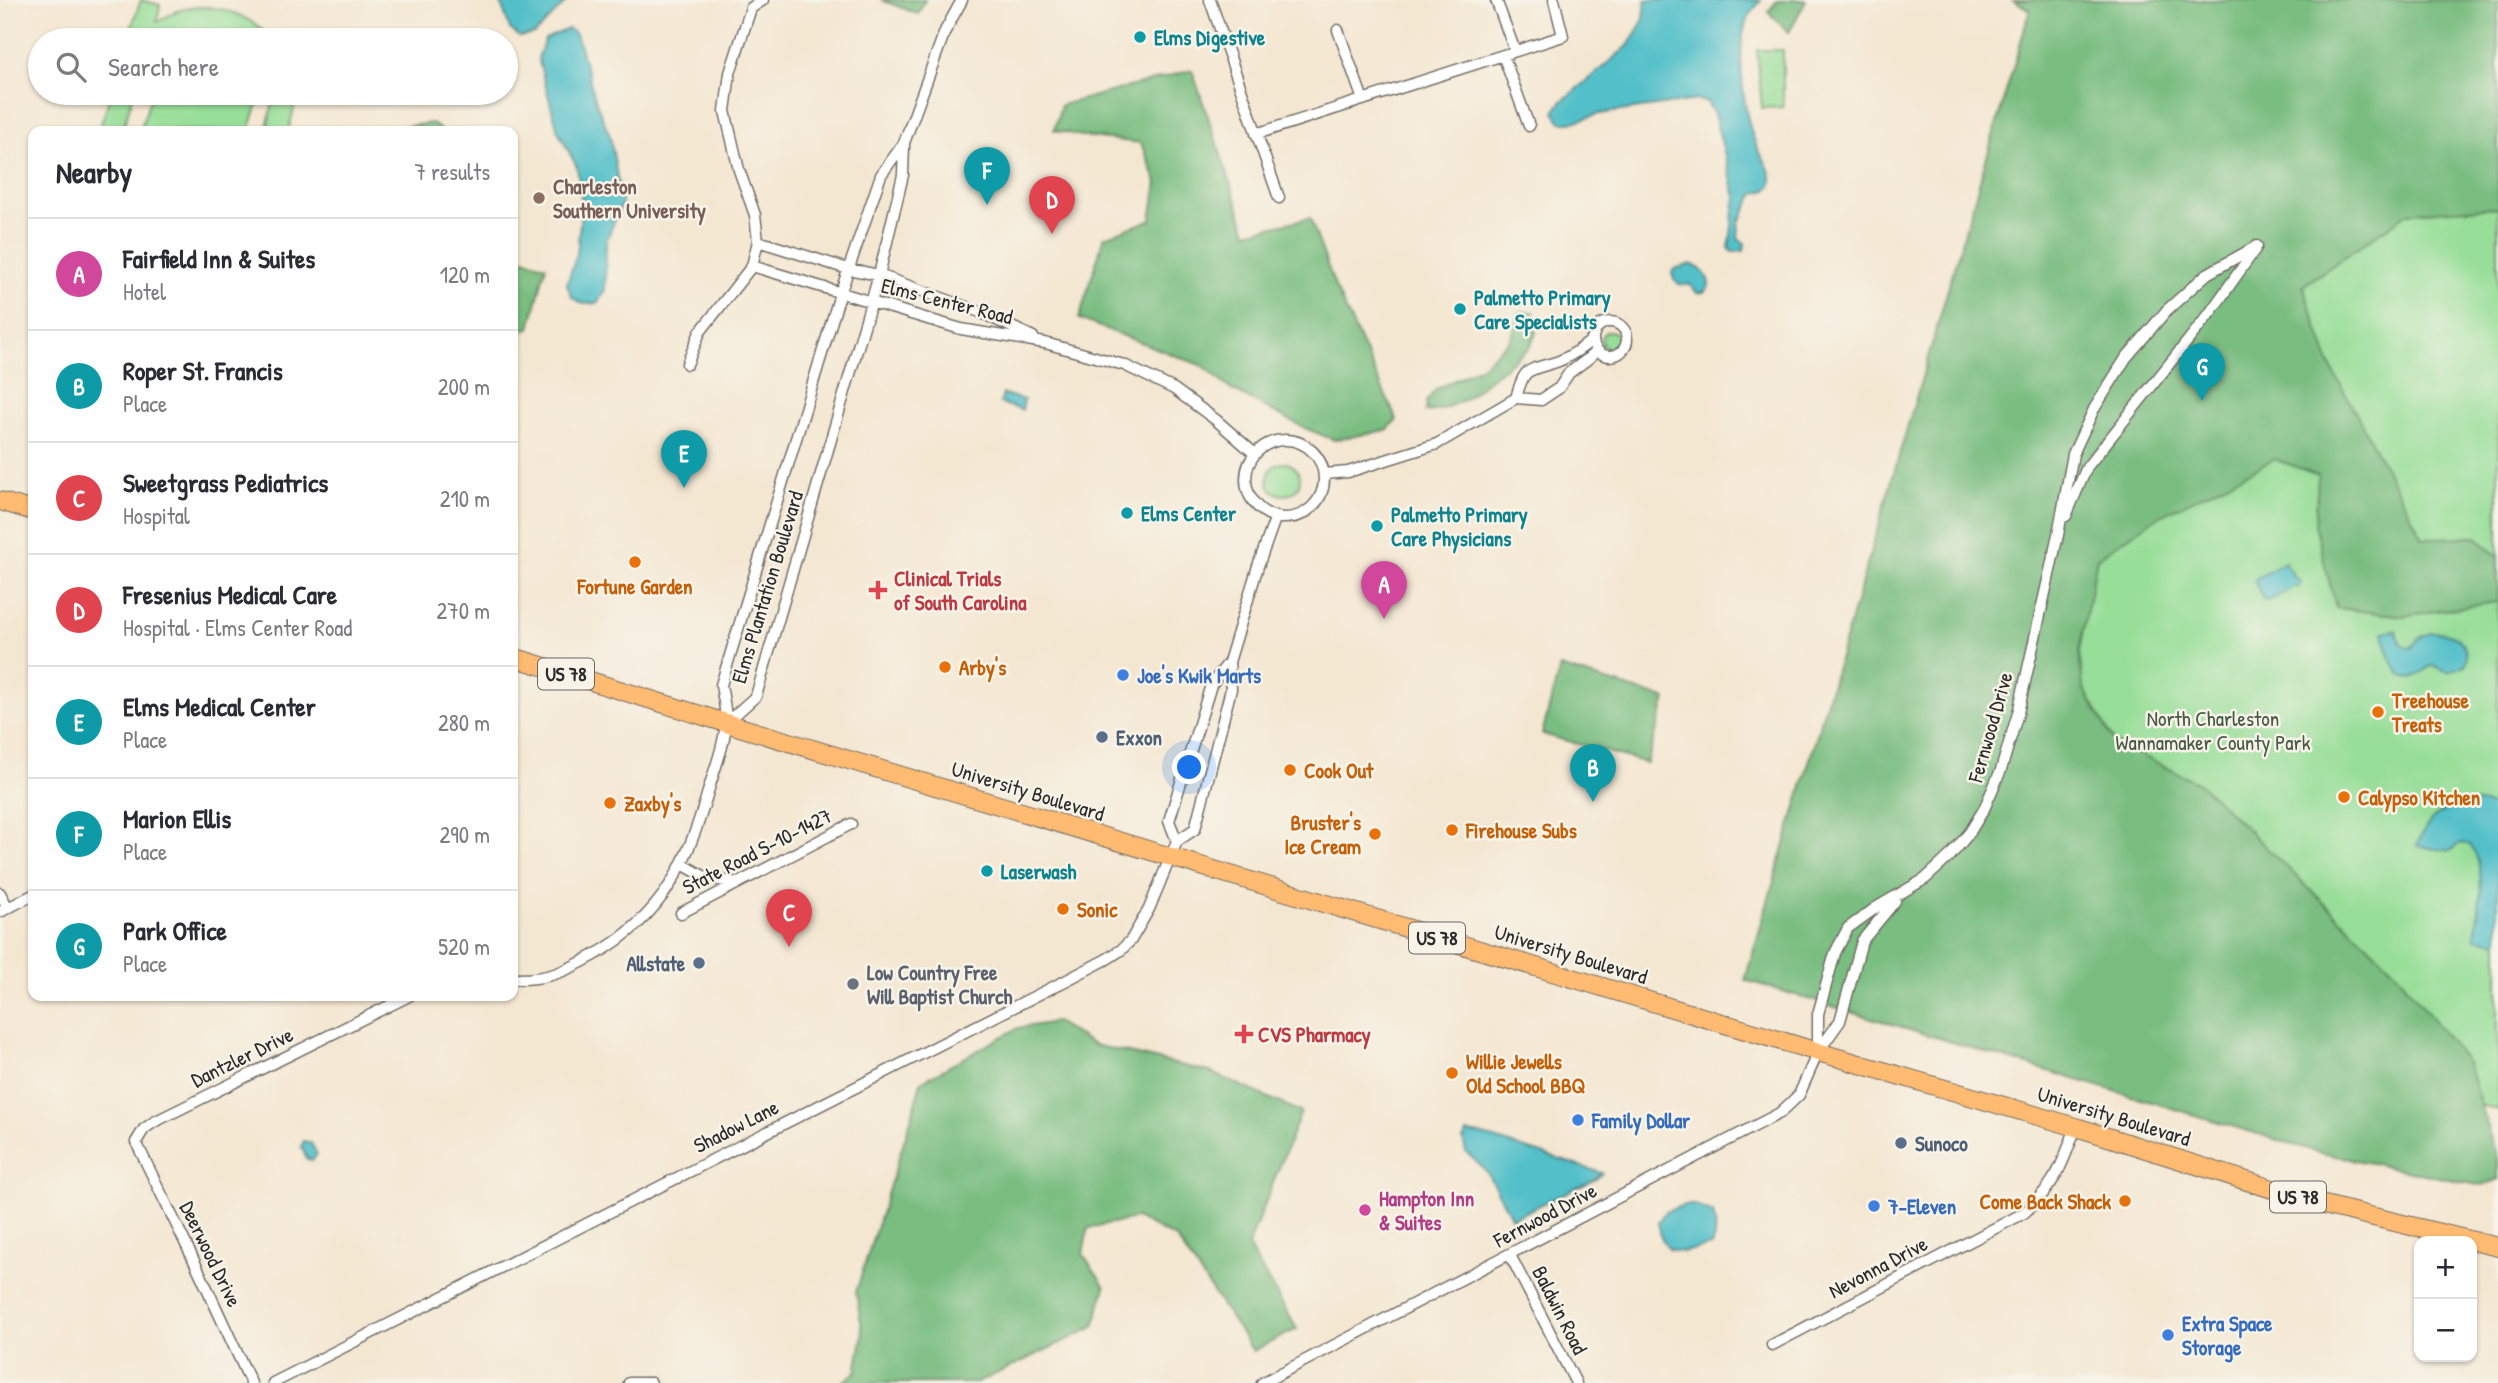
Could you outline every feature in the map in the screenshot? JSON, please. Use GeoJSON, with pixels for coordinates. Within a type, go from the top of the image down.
{"type":"FeatureCollection","features":[{"type":"Feature","properties":{"kind":"main road"},"geometry":{"type":"LineString","coordinates":[[0,500],[28,509]]}},
{"type":"Feature","properties":{"kind":"main road","name":"University Boulevard"},"geometry":{"type":"LineString","coordinates":[[518,659],[726,723],[1174,849],[1818,1052],[2076,1127],[2320,1204],[2498,1247]]}},
{"type":"Feature","properties":{"kind":"street"},"geometry":{"type":"LineString","coordinates":[[687,364],[700,332],[752,266],[758,242],[755,215],[739,170],[725,111],[730,73],[751,8],[763,0]]}},
{"type":"Feature","properties":{"kind":"street","name":"Elms Plantation Boulevard"},"geometry":{"type":"LineString","coordinates":[[726,723],[721,685],[848,269],[881,175],[904,143],[945,31],[962,0]]}},
{"type":"Feature","properties":{"kind":"street"},"geometry":{"type":"LineString","coordinates":[[1210,0],[1279,198]]}},
{"type":"Feature","properties":{"kind":"street"},"geometry":{"type":"LineString","coordinates":[[1496,0],[1515,51]]}},
{"type":"Feature","properties":{"kind":"street"},"geometry":{"type":"LineString","coordinates":[[1256,134],[1563,36],[1554,0]]}},
{"type":"Feature","properties":{"kind":"street"},"geometry":{"type":"LineString","coordinates":[[1339,30],[1363,100]]}},
{"type":"Feature","properties":{"kind":"street"},"geometry":{"type":"LineString","coordinates":[[1503,55],[1529,126]]}},
{"type":"Feature","properties":{"kind":"street","name":"Elms Plantation Boulevard"},"geometry":{"type":"LineString","coordinates":[[726,723],[756,696],[879,275],[903,175],[904,143]]}},
{"type":"Feature","properties":{"kind":"street","name":"Elms Center Road"},"geometry":{"type":"LineString","coordinates":[[758,242],[848,269],[879,275],[980,312],[1045,343]]}},
{"type":"Feature","properties":{"kind":"street"},"geometry":{"type":"LineString","coordinates":[[2257,246],[2210,313],[2087,467],[2058,535],[2073,454],[2094,410],[2126,358],[2167,310],[2207,274],[2257,246]]}},
{"type":"Feature","properties":{"kind":"street","name":"Elms Center Road"},"geometry":{"type":"LineString","coordinates":[[752,266],[961,329],[1045,343],[1124,365],[1174,388],[1255,454]]}},
{"type":"Feature","properties":{"kind":"street"},"geometry":{"type":"LineString","coordinates":[[1324,474],[1348,472],[1437,444],[1516,398],[1541,400],[1559,388],[1594,345],[1555,362],[1536,366],[1527,372],[1520,383],[1516,398]]}},
{"type":"Feature","properties":{"kind":"street"},"geometry":{"type":"LineString","coordinates":[[1283,440],[1294,441],[1314,453],[1324,474],[1319,498],[1311,508],[1289,517],[1265,512],[1255,504],[1246,481],[1247,469],[1255,454],[1271,442],[1283,440]]}},
{"type":"Feature","properties":{"kind":"street"},"geometry":{"type":"LineString","coordinates":[[1174,849],[1195,829],[1231,690],[1229,662],[1276,516]]}},
{"type":"Feature","properties":{"kind":"street","name":"Fernwood Drive"},"geometry":{"type":"LineString","coordinates":[[1818,1052],[1818,1014],[1835,953],[1848,928],[1877,907],[1925,879],[1950,856],[1970,832],[1984,809],[2001,770],[2018,713],[2058,535]]}},
{"type":"Feature","properties":{"kind":"street"},"geometry":{"type":"LineString","coordinates":[[1174,849],[1169,821],[1211,685],[1229,662]]}},
{"type":"Feature","properties":{"kind":"street"},"geometry":{"type":"LineString","coordinates":[[518,979],[530,980],[561,974],[610,946],[634,928],[660,900],[690,848],[726,723]]}},
{"type":"Feature","properties":{"kind":"street","name":"State Road S-10-1427"},"geometry":{"type":"LineString","coordinates":[[681,913],[851,824]]}},
{"type":"Feature","properties":{"kind":"street","name":"Shadow Lane"},"geometry":{"type":"LineString","coordinates":[[273,1383],[1107,959],[1121,950],[1139,929],[1163,880],[1174,849]]}},
{"type":"Feature","properties":{"kind":"street"},"geometry":{"type":"LineString","coordinates":[[682,864],[707,878],[740,883]]}},
{"type":"Feature","properties":{"kind":"street"},"geometry":{"type":"LineString","coordinates":[[0,893],[4,910],[28,898]]}},
{"type":"Feature","properties":{"kind":"street","name":"Fernwood Drive"},"geometry":{"type":"LineString","coordinates":[[1262,1383],[1281,1379],[1780,1113],[1798,1095],[1818,1052],[1840,1021],[1862,942],[1900,895]]}},
{"type":"Feature","properties":{"kind":"street","name":"Dantzler Drive"},"geometry":{"type":"LineString","coordinates":[[136,1142],[144,1129],[154,1122],[399,1001]]}},
{"type":"Feature","properties":{"kind":"street","name":"Nevonna Drive"},"geometry":{"type":"LineString","coordinates":[[1772,1345],[2024,1213],[2043,1196],[2059,1173],[2076,1127]]}},
{"type":"Feature","properties":{"kind":"street","name":"Deerwood Drive"},"geometry":{"type":"LineString","coordinates":[[136,1142],[251,1383]]}},
{"type":"Feature","properties":{"kind":"street","name":"Baldwin Road"},"geometry":{"type":"LineString","coordinates":[[1510,1255],[1576,1383]]}},
{"type":"Feature","properties":{"kind":"street"},"geometry":{"type":"LineString","coordinates":[[629,1383],[651,1383]]}},
{"type":"Feature","properties":{"kind":"green space"},"geometry":{"type":"Polygon","coordinates":[[[141,0],[160,5],[157,22],[177,11],[203,7],[241,16],[260,28],[131,28],[141,0]]]}},
{"type":"Feature","properties":{"kind":"green space"},"geometry":{"type":"Polygon","coordinates":[[[881,0],[925,0],[918,14],[881,0]]]}},
{"type":"Feature","properties":{"kind":"green space"},"geometry":{"type":"Polygon","coordinates":[[[1778,0],[1806,0],[1789,32],[1768,12],[1778,0]]]}},
{"type":"Feature","properties":{"kind":"green space"},"geometry":{"type":"Polygon","coordinates":[[[2013,0],[2498,0],[2498,207],[2408,213],[2303,286],[2330,365],[2423,538],[2476,537],[2498,557],[2498,602],[2403,616],[2336,608],[2315,525],[2318,475],[2275,459],[2156,518],[2097,558],[2079,651],[2083,687],[2114,742],[2199,783],[2395,971],[2468,1064],[2498,1158],[2498,1179],[2483,1186],[2321,1153],[1745,980],[2030,10],[2013,0]]]}},
{"type":"Feature","properties":{"kind":"green space"},"geometry":{"type":"Polygon","coordinates":[[[1757,50],[1783,50],[1783,107],[1762,108],[1757,50]]]}},
{"type":"Feature","properties":{"kind":"green space"},"geometry":{"type":"Polygon","coordinates":[[[1192,70],[1247,232],[1310,218],[1336,289],[1397,420],[1387,430],[1334,440],[1230,389],[1203,366],[1079,319],[1104,237],[1151,220],[1157,182],[1141,143],[1054,130],[1061,105],[1192,70]]]}},
{"type":"Feature","properties":{"kind":"green space"},"geometry":{"type":"Polygon","coordinates":[[[107,105],[130,105],[124,126],[101,126],[107,105]]]}},
{"type":"Feature","properties":{"kind":"green space"},"geometry":{"type":"Polygon","coordinates":[[[148,105],[257,105],[251,126],[142,126],[148,105]]]}},
{"type":"Feature","properties":{"kind":"green space"},"geometry":{"type":"Polygon","coordinates":[[[272,105],[294,105],[289,126],[267,126],[272,105]]]}},
{"type":"Feature","properties":{"kind":"green space","name":"North Charleston Wannamaker County Park"},"geometry":{"type":"Polygon","coordinates":[[[2498,122],[2498,1110],[1824,912],[2127,206],[2498,122]]]}},
{"type":"Feature","properties":{"kind":"green space"},"geometry":{"type":"Polygon","coordinates":[[[432,123],[436,126],[408,126],[432,123]]]}},
{"type":"Feature","properties":{"kind":"green space"},"geometry":{"type":"Polygon","coordinates":[[[525,259],[546,266],[530,328],[518,332],[518,260],[525,259]]]}},
{"type":"Feature","properties":{"kind":"green space"},"geometry":{"type":"Polygon","coordinates":[[[1521,312],[1534,312],[1536,332],[1530,347],[1464,400],[1440,410],[1426,412],[1427,401],[1436,389],[1480,367],[1510,340],[1521,312]]]}},
{"type":"Feature","properties":{"kind":"green space"},"geometry":{"type":"Polygon","coordinates":[[[1606,331],[1614,331],[1619,340],[1617,347],[1606,349],[1601,344],[1601,336],[1606,331]]]}},
{"type":"Feature","properties":{"kind":"green space"},"geometry":{"type":"Polygon","coordinates":[[[1284,463],[1296,467],[1300,479],[1296,491],[1284,495],[1272,491],[1268,479],[1272,467],[1284,463]]]}},
{"type":"Feature","properties":{"kind":"green space"},"geometry":{"type":"Polygon","coordinates":[[[1560,667],[1666,699],[1647,763],[1542,734],[1560,667]]]}},
{"type":"Feature","properties":{"kind":"green space"},"geometry":{"type":"Polygon","coordinates":[[[1056,1022],[1094,1045],[1210,1072],[1301,1112],[1248,1246],[1297,1329],[1253,1351],[1176,1238],[1136,1218],[1088,1228],[1083,1254],[1105,1287],[1094,1327],[977,1383],[841,1383],[856,1372],[863,1334],[856,1292],[921,1082],[1018,1028],[1056,1022]]]}},
{"type":"Feature","properties":{"kind":"water"},"geometry":{"type":"Polygon","coordinates":[[[500,0],[568,0],[535,34],[520,37],[518,28],[510,28],[500,0]]]}},
{"type":"Feature","properties":{"kind":"water"},"geometry":{"type":"Polygon","coordinates":[[[1646,0],[1761,0],[1749,15],[1744,31],[1742,82],[1752,132],[1769,169],[1772,184],[1767,190],[1755,193],[1739,222],[1738,239],[1745,243],[1744,251],[1732,252],[1729,248],[1736,197],[1714,114],[1707,102],[1697,100],[1599,114],[1573,122],[1561,122],[1554,112],[1561,102],[1628,46],[1644,19],[1646,0]]]}},
{"type":"Feature","properties":{"kind":"water"},"geometry":{"type":"Polygon","coordinates":[[[568,29],[576,34],[597,105],[610,136],[622,203],[606,241],[605,290],[597,303],[583,304],[572,297],[567,284],[577,254],[582,202],[577,167],[558,131],[538,58],[545,39],[568,29]]]}},
{"type":"Feature","properties":{"kind":"water"},"geometry":{"type":"Polygon","coordinates":[[[1691,264],[1706,275],[1709,286],[1704,292],[1697,293],[1690,285],[1679,284],[1674,280],[1674,269],[1691,264]]]}},
{"type":"Feature","properties":{"kind":"water"},"geometry":{"type":"Polygon","coordinates":[[[1003,394],[1024,400],[1022,410],[1000,403],[1003,394]]]}},
{"type":"Feature","properties":{"kind":"water"},"geometry":{"type":"Polygon","coordinates":[[[2285,562],[2301,582],[2299,587],[2293,587],[2269,601],[2263,600],[2254,580],[2285,562]]]}},
{"type":"Feature","properties":{"kind":"water"},"geometry":{"type":"Polygon","coordinates":[[[2396,630],[2400,642],[2411,648],[2426,634],[2435,632],[2452,636],[2464,647],[2465,665],[2448,672],[2433,665],[2414,677],[2402,675],[2393,662],[2383,632],[2396,630]]]}},
{"type":"Feature","properties":{"kind":"water"},"geometry":{"type":"Polygon","coordinates":[[[2474,802],[2498,807],[2498,942],[2475,938],[2481,878],[2471,845],[2460,844],[2451,851],[2417,846],[2426,827],[2438,815],[2445,810],[2474,802]]]}},
{"type":"Feature","properties":{"kind":"water"},"geometry":{"type":"Polygon","coordinates":[[[1467,1133],[1482,1135],[1602,1173],[1596,1179],[1512,1218],[1486,1171],[1466,1152],[1463,1140],[1467,1133]]]}},
{"type":"Feature","properties":{"kind":"water"},"geometry":{"type":"Polygon","coordinates":[[[304,1141],[311,1143],[317,1154],[313,1160],[307,1159],[301,1146],[304,1141]]]}},
{"type":"Feature","properties":{"kind":"water"},"geometry":{"type":"Polygon","coordinates":[[[1685,1205],[1695,1205],[1713,1213],[1715,1230],[1711,1246],[1682,1252],[1669,1249],[1661,1237],[1658,1222],[1665,1212],[1685,1205]]]}},
{"type":"Feature","properties":{"kind":"place","name":"Elms Digestive"},"geometry":{"type":"Point","coordinates":[1140,37]}},
{"type":"Feature","properties":{"kind":"place","name":"Charleston Southern University"},"geometry":{"type":"Point","coordinates":[539,198]}},
{"type":"Feature","properties":{"kind":"place","name":"Marion Ellis"},"geometry":{"type":"Point","coordinates":[987,205]}},
{"type":"Feature","properties":{"kind":"place","name":"Fresenius Medical Care"},"geometry":{"type":"Point","coordinates":[1052,234]}},
{"type":"Feature","properties":{"kind":"place","name":"Palmetto Primary Care Specialists"},"geometry":{"type":"Point","coordinates":[1460,309]}},
{"type":"Feature","properties":{"kind":"place","name":"Park Office"},"geometry":{"type":"Point","coordinates":[2202,401]}},
{"type":"Feature","properties":{"kind":"place","name":"Elms Medical Center"},"geometry":{"type":"Point","coordinates":[684,488]}},
{"type":"Feature","properties":{"kind":"place","name":"Elms Center"},"geometry":{"type":"Point","coordinates":[1127,513]}},
{"type":"Feature","properties":{"kind":"place","name":"Palmetto Primary Care Physicians"},"geometry":{"type":"Point","coordinates":[1377,526]}},
{"type":"Feature","properties":{"kind":"place","name":"Fortune Garden"},"geometry":{"type":"Point","coordinates":[635,562]}},
{"type":"Feature","properties":{"kind":"place","name":"Clinical Trials of South Carolina"},"geometry":{"type":"Point","coordinates":[878,590]}},
{"type":"Feature","properties":{"kind":"place","name":"Fairfield Inn & Suites"},"geometry":{"type":"Point","coordinates":[1384,619]}},
{"type":"Feature","properties":{"kind":"place","name":"Arby's"},"geometry":{"type":"Point","coordinates":[945,667]}},
{"type":"Feature","properties":{"kind":"place","name":"Joe's Kwik Marts"},"geometry":{"type":"Point","coordinates":[1123,675]}},
{"type":"Feature","properties":{"kind":"place","name":"Treehouse Treats"},"geometry":{"type":"Point","coordinates":[2378,712]}},
{"type":"Feature","properties":{"kind":"place","name":"Exxon"},"geometry":{"type":"Point","coordinates":[1102,737]}},
{"type":"Feature","properties":{"kind":"place","name":"Cook Out"},"geometry":{"type":"Point","coordinates":[1290,770]}},
{"type":"Feature","properties":{"kind":"place","name":"Calypso Kitchen"},"geometry":{"type":"Point","coordinates":[2344,797]}},
{"type":"Feature","properties":{"kind":"place","name":"Roper St. Francis"},"geometry":{"type":"Point","coordinates":[1593,802]}},
{"type":"Feature","properties":{"kind":"place","name":"Zaxby's"},"geometry":{"type":"Point","coordinates":[610,803]}},
{"type":"Feature","properties":{"kind":"place","name":"Firehouse Subs"},"geometry":{"type":"Point","coordinates":[1452,830]}},
{"type":"Feature","properties":{"kind":"place","name":"Bruster's Ice Cream"},"geometry":{"type":"Point","coordinates":[1375,834]}},
{"type":"Feature","properties":{"kind":"place","name":"Laserwash"},"geometry":{"type":"Point","coordinates":[987,871]}},
{"type":"Feature","properties":{"kind":"place","name":"Sonic"},"geometry":{"type":"Point","coordinates":[1063,909]}},
{"type":"Feature","properties":{"kind":"place","name":"Sweetgrass Pediatrics"},"geometry":{"type":"Point","coordinates":[789,947]}},
{"type":"Feature","properties":{"kind":"place","name":"Allstate"},"geometry":{"type":"Point","coordinates":[699,963]}},
{"type":"Feature","properties":{"kind":"place","name":"Low Country Free Will Baptist Church"},"geometry":{"type":"Point","coordinates":[853,984]}},
{"type":"Feature","properties":{"kind":"place","name":"CVS Pharmacy"},"geometry":{"type":"Point","coordinates":[1244,1034]}},
{"type":"Feature","properties":{"kind":"place","name":"Willie Jewells Old School BBQ"},"geometry":{"type":"Point","coordinates":[1452,1073]}},
{"type":"Feature","properties":{"kind":"place","name":"Family Dollar"},"geometry":{"type":"Point","coordinates":[1578,1120]}},
{"type":"Feature","properties":{"kind":"place","name":"Sunoco"},"geometry":{"type":"Point","coordinates":[1901,1143]}},
{"type":"Feature","properties":{"kind":"place","name":"Come Back Shack"},"geometry":{"type":"Point","coordinates":[2125,1201]}},
{"type":"Feature","properties":{"kind":"place","name":"7-Eleven"},"geometry":{"type":"Point","coordinates":[1874,1206]}},
{"type":"Feature","properties":{"kind":"place","name":"Hampton Inn & Suites"},"geometry":{"type":"Point","coordinates":[1365,1210]}},
{"type":"Feature","properties":{"kind":"place","name":"Extra Space Storage"},"geometry":{"type":"Point","coordinates":[2168,1335]}}]}
